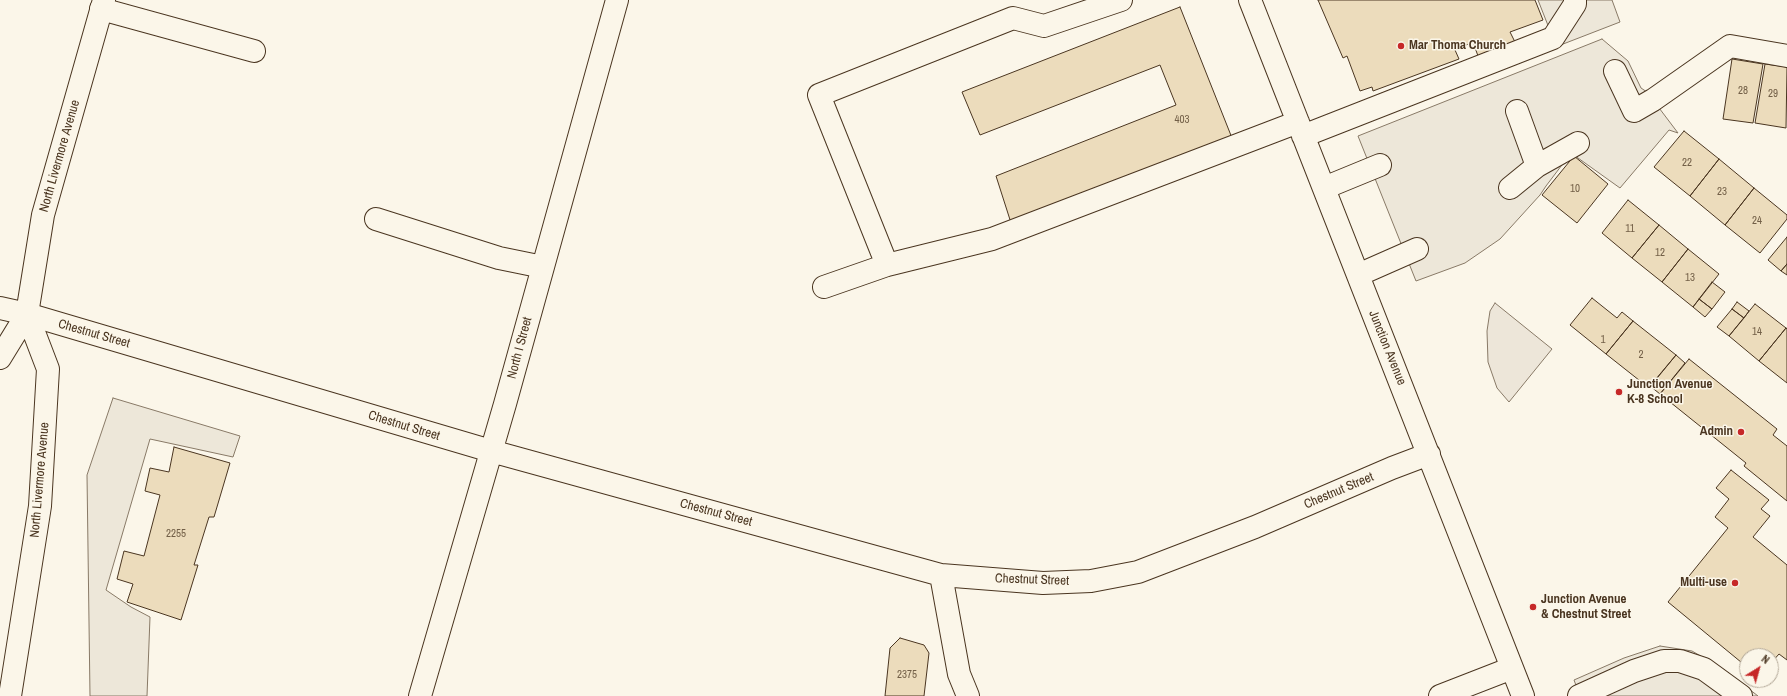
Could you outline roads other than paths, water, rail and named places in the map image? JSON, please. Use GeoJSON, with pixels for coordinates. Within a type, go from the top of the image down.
{"type":"FeatureCollection","features":[{"type":"Feature","properties":{"kind":"street","name":"North I Street"},"geometry":{"type":"LineString","coordinates":[[420,696],[491,452],[617,0]]}},
{"type":"Feature","properties":{"kind":"street"},"geometry":{"type":"LineString","coordinates":[[887,265],[819,95],[1013,18],[1044,26],[1121,0]]}},
{"type":"Feature","properties":{"kind":"street","name":"Junction Avenue"},"geometry":{"type":"LineString","coordinates":[[1250,0],[1523,696]]}},
{"type":"Feature","properties":{"kind":"street"},"geometry":{"type":"LineString","coordinates":[[824,287],[887,265],[992,240],[1553,38],[1575,4],[1576,0]]}},
{"type":"Feature","properties":{"kind":"street"},"geometry":{"type":"LineString","coordinates":[[103,4],[254,51]]}},
{"type":"Feature","properties":{"kind":"street","name":"North Livermore Avenue"},"geometry":{"type":"LineString","coordinates":[[0,358],[27,314],[43,215],[103,4]]}},
{"type":"Feature","properties":{"kind":"street"},"geometry":{"type":"LineString","coordinates":[[1615,72],[1634,112],[1730,46],[1787,56]]}},
{"type":"Feature","properties":{"kind":"street"},"geometry":{"type":"LineString","coordinates":[[1517,111],[1537,166]]}},
{"type":"Feature","properties":{"kind":"street"},"geometry":{"type":"LineString","coordinates":[[1510,188],[1537,166],[1578,143]]}},
{"type":"Feature","properties":{"kind":"street"},"geometry":{"type":"LineString","coordinates":[[1324,188],[1380,165]]}},
{"type":"Feature","properties":{"kind":"street"},"geometry":{"type":"LineString","coordinates":[[376,219],[499,258],[543,267]]}},
{"type":"Feature","properties":{"kind":"street"},"geometry":{"type":"LineString","coordinates":[[1358,276],[1417,249]]}},
{"type":"Feature","properties":{"kind":"street","name":"Chestnut Street"},"geometry":{"type":"LineString","coordinates":[[0,308],[27,314],[491,452],[941,575],[1043,584],[1091,581],[1138,572],[1255,527],[1428,454]]}},
{"type":"Feature","properties":{"kind":"street","name":"North Livermore Avenue"},"geometry":{"type":"LineString","coordinates":[[10,696],[40,506],[48,369],[27,314]]}},
{"type":"Feature","properties":{"kind":"street"},"geometry":{"type":"LineString","coordinates":[[941,575],[959,674],[968,696]]}},
{"type":"Feature","properties":{"kind":"street"},"geometry":{"type":"LineString","coordinates":[[1587,694],[1634,671],[1664,661],[1680,661],[1704,669],[1741,696]]}},
{"type":"Feature","properties":{"kind":"street"},"geometry":{"type":"LineString","coordinates":[[1440,696],[1512,668]]}},
{"type":"Feature","properties":{"kind":"place","name":"Mar Thoma Church"},"geometry":{"type":"Point","coordinates":[1401,46]}},
{"type":"Feature","properties":{"kind":"place","name":"Junction Avenue K-8 School"},"geometry":{"type":"Point","coordinates":[1619,392]}},
{"type":"Feature","properties":{"kind":"place","name":"Admin"},"geometry":{"type":"Point","coordinates":[1741,432]}},
{"type":"Feature","properties":{"kind":"place","name":"Multi-use"},"geometry":{"type":"Point","coordinates":[1735,583]}},
{"type":"Feature","properties":{"kind":"place","name":"Junction Avenue & Chestnut Street"},"geometry":{"type":"Point","coordinates":[1533,607]}}]}
